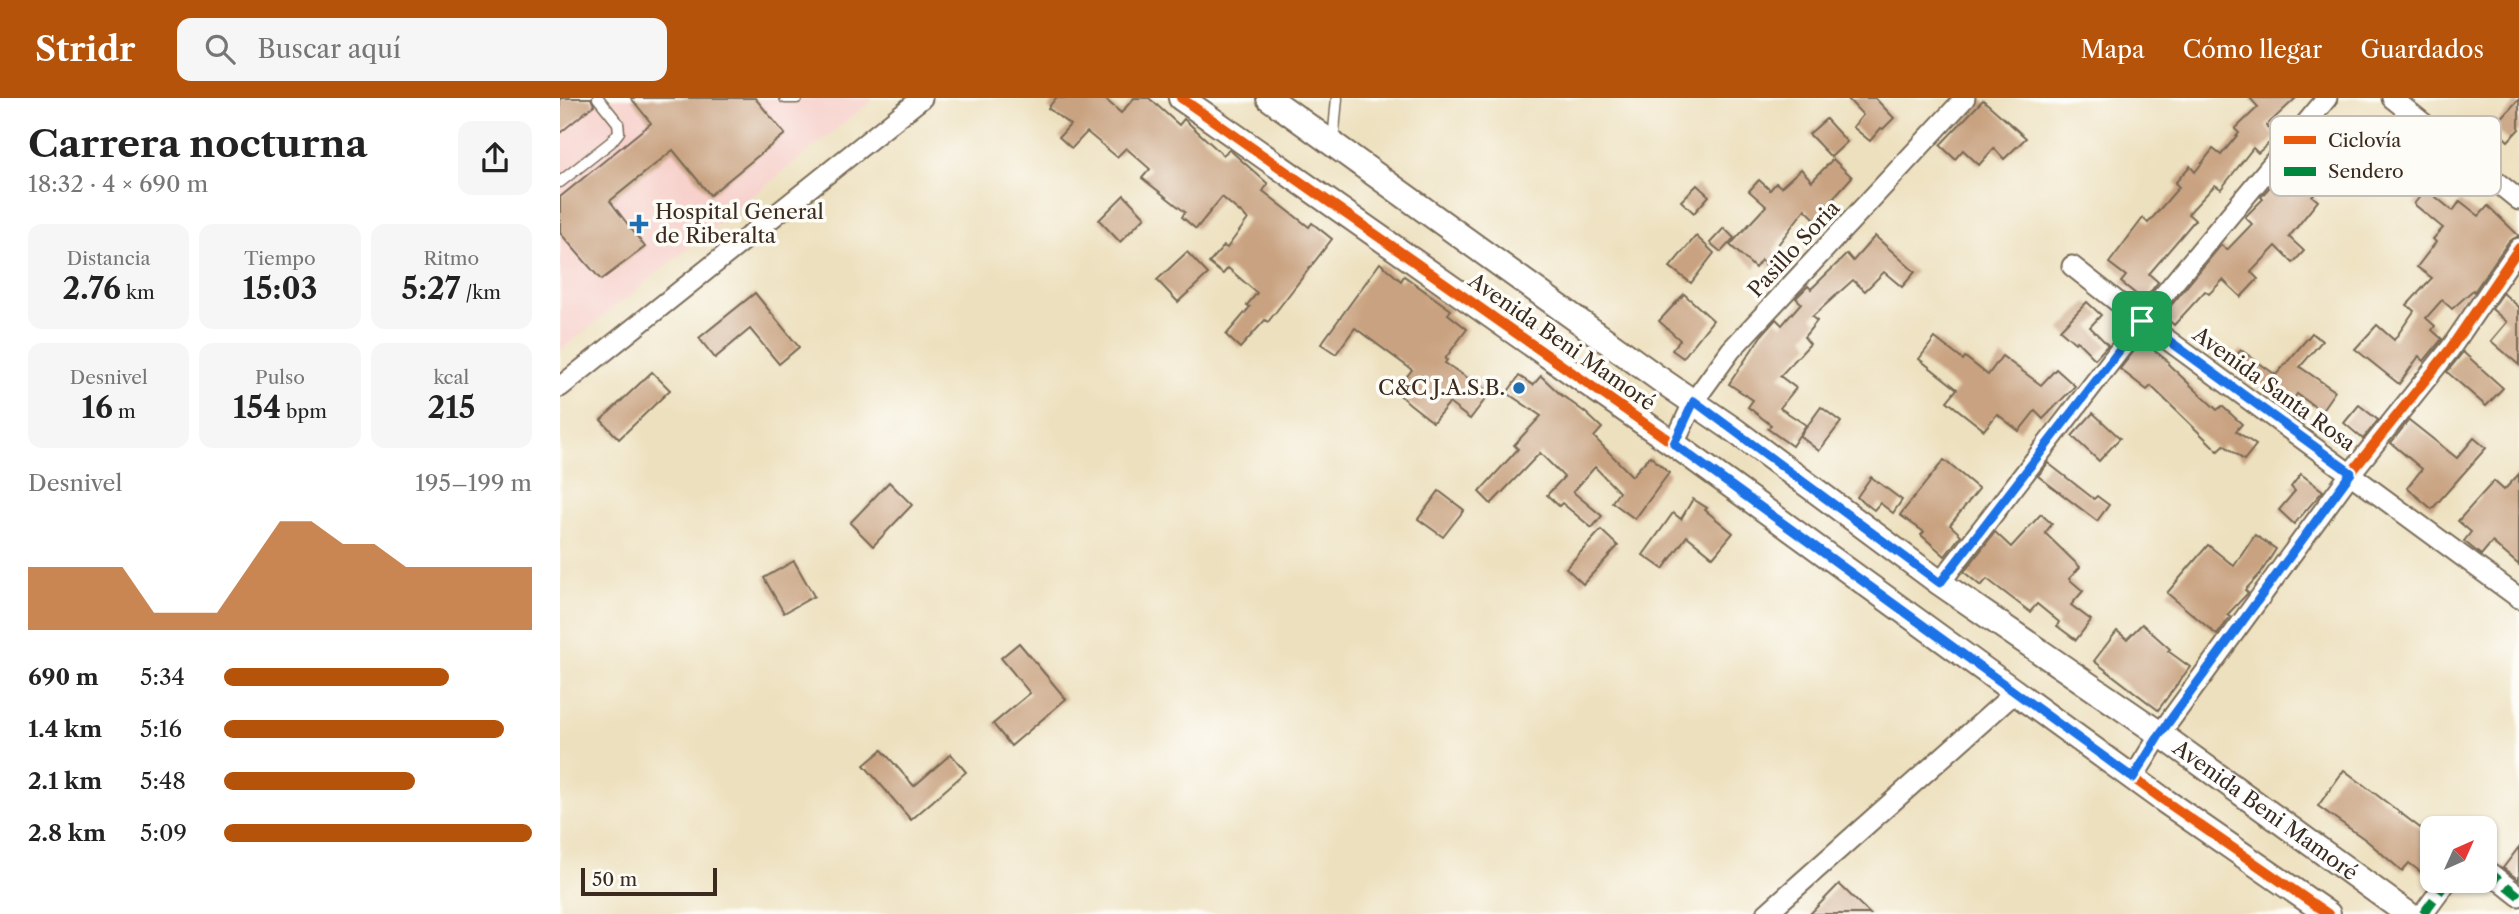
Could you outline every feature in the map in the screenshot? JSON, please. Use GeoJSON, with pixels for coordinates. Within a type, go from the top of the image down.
{"type":"FeatureCollection","features":[{"type":"Feature","properties":{"kind":"street"},"geometry":{"type":"LineString","coordinates":[[560,387],[922,98]]}},
{"type":"Feature","properties":{"kind":"street","name":"Avenida Beni Mamoré"},"geometry":{"type":"LineString","coordinates":[[1181,98],[1674,444],[2133,778],[2328,914]]}},
{"type":"Feature","properties":{"kind":"street","name":"Avenida Beni Mamoré"},"geometry":{"type":"LineString","coordinates":[[1269,98],[1694,401],[1940,583],[2160,734],[2410,914]]}},
{"type":"Feature","properties":{"kind":"street","name":"Pasillo Soria"},"geometry":{"type":"LineString","coordinates":[[1674,444],[1694,401],[1731,350],[1965,98]]}},
{"type":"Feature","properties":{"kind":"street"},"geometry":{"type":"LineString","coordinates":[[2312,116],[2327,98]]}},
{"type":"Feature","properties":{"kind":"street"},"geometry":{"type":"LineString","coordinates":[[2392,98],[2414,116]]}},
{"type":"Feature","properties":{"kind":"street"},"geometry":{"type":"LineString","coordinates":[[1940,583],[2142,321],[2270,167]]}},
{"type":"Feature","properties":{"kind":"street"},"geometry":{"type":"LineString","coordinates":[[2501,186],[2519,200]]}},
{"type":"Feature","properties":{"kind":"street"},"geometry":{"type":"LineString","coordinates":[[2133,778],[2160,734],[2351,473],[2450,349],[2519,248]]}},
{"type":"Feature","properties":{"kind":"street","name":"Avenida Santa Rosa"},"geometry":{"type":"LineString","coordinates":[[2072,265],[2142,321],[2519,598]]}},
{"type":"Feature","properties":{"kind":"street"},"geometry":{"type":"LineString","coordinates":[[1766,914],[2017,691]]}},
{"type":"Feature","properties":{"kind":"street"},"geometry":{"type":"LineString","coordinates":[[2497,879],[2519,896]]}},
{"type":"Feature","properties":{"kind":"street"},"geometry":{"type":"LineString","coordinates":[[2410,914],[2433,893]]}},
{"type":"Feature","properties":{"kind":"lane"},"geometry":{"type":"LineString","coordinates":[[560,182],[611,142],[619,132],[618,122],[598,98]]}},
{"type":"Feature","properties":{"kind":"lane"},"geometry":{"type":"LineString","coordinates":[[785,98],[797,98]]}},
{"type":"Feature","properties":{"kind":"lane"},"geometry":{"type":"LineString","coordinates":[[1333,142],[1337,98]]}},
{"type":"Feature","properties":{"kind":"shaded area","name":"Hospital General de Riberalta"},"geometry":{"type":"Polygon","coordinates":[[[560,98],[875,98],[560,351],[560,98]]]}},
{"type":"Feature","properties":{"kind":"building"},"geometry":{"type":"Polygon","coordinates":[[[560,98],[591,98],[594,105],[560,133],[560,98]]]}},
{"type":"Feature","properties":{"kind":"building","name":"Hospital General de Riberalta"},"geometry":{"type":"Polygon","coordinates":[[[631,98],[755,98],[785,134],[710,195],[673,150],[610,201],[645,247],[601,280],[560,233],[560,197],[651,123],[631,98]]]}},
{"type":"Feature","properties":{"kind":"building"},"geometry":{"type":"Polygon","coordinates":[[[1056,98],[1104,98],[1121,113],[1134,98],[1149,98],[1179,125],[1184,119],[1223,155],[1231,151],[1268,184],[1263,191],[1309,227],[1312,223],[1332,239],[1268,322],[1265,320],[1240,348],[1226,335],[1250,307],[1247,305],[1257,293],[1228,268],[1223,274],[1209,263],[1224,246],[1227,248],[1248,219],[1222,197],[1196,229],[1182,217],[1185,212],[1142,178],[1150,169],[1126,148],[1117,157],[1087,132],[1072,148],[1059,137],[1070,125],[1048,108],[1056,98]]]}},
{"type":"Feature","properties":{"kind":"building"},"geometry":{"type":"Polygon","coordinates":[[[1847,98],[1875,98],[1894,118],[1870,141],[1853,127],[1863,115],[1847,98]]]}},
{"type":"Feature","properties":{"kind":"building"},"geometry":{"type":"Polygon","coordinates":[[[2250,98],[2296,98],[2277,116],[2270,116],[2270,122],[2266,126],[2270,130],[2270,142],[2258,153],[2253,148],[2221,189],[2215,185],[2188,214],[2195,220],[2149,274],[2158,282],[2145,299],[2142,299],[2121,282],[2126,276],[2109,263],[2143,218],[2148,223],[2179,187],[2175,183],[2190,166],[2195,172],[2213,149],[2221,155],[2239,133],[2235,129],[2258,107],[2250,98]]]}},
{"type":"Feature","properties":{"kind":"building"},"geometry":{"type":"Polygon","coordinates":[[[2519,99],[2519,129],[2508,141],[2501,134],[2501,118],[2519,99]]]}},
{"type":"Feature","properties":{"kind":"building"},"geometry":{"type":"Polygon","coordinates":[[[1983,100],[2026,138],[2004,159],[1994,148],[1979,165],[1963,150],[1955,159],[1940,145],[1983,100]]]}},
{"type":"Feature","properties":{"kind":"building"},"geometry":{"type":"Polygon","coordinates":[[[1826,119],[1847,142],[1831,157],[1809,134],[1826,119]]]}},
{"type":"Feature","properties":{"kind":"building"},"geometry":{"type":"Polygon","coordinates":[[[1833,159],[1852,177],[1833,198],[1837,202],[1818,222],[1805,209],[1774,250],[1784,259],[1773,271],[1761,260],[1755,268],[1730,245],[1766,206],[1749,191],[1759,180],[1770,190],[1776,183],[1781,187],[1801,169],[1812,181],[1833,159]]]}},
{"type":"Feature","properties":{"kind":"building"},"geometry":{"type":"Polygon","coordinates":[[[1697,185],[1709,196],[1694,213],[1681,201],[1697,185]]]}},
{"type":"Feature","properties":{"kind":"building"},"geometry":{"type":"Polygon","coordinates":[[[2270,186],[2270,196],[2312,196],[2318,201],[2289,237],[2304,251],[2293,263],[2276,246],[2251,272],[2258,279],[2241,297],[2223,280],[2209,294],[2205,291],[2174,325],[2163,315],[2221,245],[2227,250],[2252,224],[2245,217],[2263,199],[2261,197],[2270,186]]]}},
{"type":"Feature","properties":{"kind":"building"},"geometry":{"type":"Polygon","coordinates":[[[1124,195],[1145,217],[1120,242],[1099,220],[1124,195]]]}},
{"type":"Feature","properties":{"kind":"building"},"geometry":{"type":"Polygon","coordinates":[[[2420,196],[2435,196],[2453,211],[2460,201],[2479,216],[2488,206],[2519,236],[2509,241],[2474,292],[2473,290],[2452,309],[2442,300],[2426,318],[2435,326],[2432,330],[2442,339],[2424,361],[2419,356],[2399,384],[2355,349],[2377,325],[2394,340],[2414,311],[2407,305],[2432,278],[2417,267],[2436,242],[2433,239],[2443,228],[2414,204],[2420,196]]]}},
{"type":"Feature","properties":{"kind":"building"},"geometry":{"type":"Polygon","coordinates":[[[1724,228],[1734,238],[1721,252],[1710,243],[1724,228]]]}},
{"type":"Feature","properties":{"kind":"building"},"geometry":{"type":"Polygon","coordinates":[[[1696,236],[1714,253],[1691,283],[1670,267],[1696,236]]]}},
{"type":"Feature","properties":{"kind":"building"},"geometry":{"type":"Polygon","coordinates":[[[1875,236],[1915,272],[1902,287],[1884,272],[1865,291],[1853,280],[1812,317],[1817,321],[1804,337],[1810,344],[1780,376],[1796,388],[1780,408],[1806,425],[1792,446],[1768,429],[1771,425],[1748,407],[1753,400],[1729,384],[1761,336],[1776,319],[1782,325],[1801,303],[1796,298],[1808,286],[1811,289],[1847,254],[1853,261],[1875,236]]]}},
{"type":"Feature","properties":{"kind":"building"},"geometry":{"type":"Polygon","coordinates":[[[1187,252],[1208,274],[1178,302],[1157,280],[1187,252]]]}},
{"type":"Feature","properties":{"kind":"building"},"geometry":{"type":"Polygon","coordinates":[[[1380,263],[1401,281],[1404,276],[1451,310],[1448,314],[1467,329],[1445,359],[1445,363],[1490,393],[1470,419],[1449,403],[1433,422],[1410,404],[1395,391],[1412,370],[1355,328],[1336,354],[1321,344],[1380,263]]]}},
{"type":"Feature","properties":{"kind":"building"},"geometry":{"type":"Polygon","coordinates":[[[755,293],[799,347],[779,364],[750,329],[715,358],[699,338],[755,293]]]}},
{"type":"Feature","properties":{"kind":"building"},"geometry":{"type":"Polygon","coordinates":[[[2503,293],[2519,307],[2519,365],[2491,341],[2507,322],[2492,309],[2503,293]]]}},
{"type":"Feature","properties":{"kind":"building"},"geometry":{"type":"Polygon","coordinates":[[[1684,294],[1713,320],[1683,358],[1672,350],[1680,340],[1659,321],[1684,294]]]}},
{"type":"Feature","properties":{"kind":"building"},"geometry":{"type":"Polygon","coordinates":[[[2087,302],[2101,315],[2090,327],[2108,345],[2095,359],[2077,341],[2075,343],[2060,330],[2087,302]]]}},
{"type":"Feature","properties":{"kind":"building"},"geometry":{"type":"Polygon","coordinates":[[[2312,333],[2322,341],[2300,367],[2335,391],[2321,411],[2297,394],[2289,405],[2247,377],[2232,361],[2241,350],[2276,375],[2312,333]]]}},
{"type":"Feature","properties":{"kind":"building"},"geometry":{"type":"Polygon","coordinates":[[[1935,338],[1988,375],[2002,356],[2041,385],[2056,369],[2075,386],[2043,419],[2035,411],[2019,431],[1997,414],[1984,430],[1947,401],[1957,389],[1919,359],[1935,338]]]}},
{"type":"Feature","properties":{"kind":"building"},"geometry":{"type":"Polygon","coordinates":[[[2142,341],[2169,362],[2168,364],[2217,410],[2222,406],[2242,424],[2236,431],[2256,445],[2244,460],[2224,445],[2218,451],[2151,386],[2147,390],[2120,369],[2142,341]]]}},
{"type":"Feature","properties":{"kind":"building"},"geometry":{"type":"Polygon","coordinates":[[[2463,352],[2503,388],[2486,406],[2447,372],[2463,352]]]}},
{"type":"Feature","properties":{"kind":"building"},"geometry":{"type":"Polygon","coordinates":[[[652,372],[670,390],[619,439],[601,420],[652,372]]]}},
{"type":"Feature","properties":{"kind":"building"},"geometry":{"type":"Polygon","coordinates":[[[1519,376],[1533,385],[1541,376],[1586,413],[1602,428],[1594,437],[1632,476],[1650,456],[1669,473],[1635,519],[1612,502],[1619,492],[1595,467],[1573,492],[1602,516],[1592,528],[1562,503],[1559,506],[1547,495],[1564,477],[1540,453],[1491,504],[1479,492],[1518,449],[1514,445],[1541,416],[1507,393],[1519,376]]]}},
{"type":"Feature","properties":{"kind":"building"},"geometry":{"type":"Polygon","coordinates":[[[2359,405],[2378,420],[2363,439],[2344,423],[2359,405]]]}},
{"type":"Feature","properties":{"kind":"building"},"geometry":{"type":"Polygon","coordinates":[[[1821,407],[1841,422],[1819,451],[1800,436],[1821,407]]]}},
{"type":"Feature","properties":{"kind":"building"},"geometry":{"type":"Polygon","coordinates":[[[2093,413],[2120,438],[2099,461],[2072,436],[2093,413]]]}},
{"type":"Feature","properties":{"kind":"building"},"geometry":{"type":"Polygon","coordinates":[[[2409,420],[2457,458],[2474,438],[2486,448],[2432,509],[2407,488],[2422,469],[2391,443],[2409,420]]]}},
{"type":"Feature","properties":{"kind":"building"},"geometry":{"type":"Polygon","coordinates":[[[1944,460],[1979,489],[1950,525],[1961,535],[1945,556],[1921,535],[1924,532],[1900,515],[1944,460]]]}},
{"type":"Feature","properties":{"kind":"building"},"geometry":{"type":"Polygon","coordinates":[[[2048,463],[2094,499],[2097,496],[2109,505],[2097,521],[2038,476],[2048,463]]]}},
{"type":"Feature","properties":{"kind":"building"},"geometry":{"type":"Polygon","coordinates":[[[2301,474],[2323,491],[2294,524],[2279,510],[2295,491],[2291,487],[2301,474]]]}},
{"type":"Feature","properties":{"kind":"building"},"geometry":{"type":"Polygon","coordinates":[[[2519,474],[2519,565],[2492,542],[2481,555],[2464,541],[2471,532],[2458,521],[2494,481],[2504,490],[2519,474]]]}},
{"type":"Feature","properties":{"kind":"building"},"geometry":{"type":"Polygon","coordinates":[[[1871,477],[1902,500],[1893,513],[1880,503],[1874,510],[1857,497],[1871,477]]]}},
{"type":"Feature","properties":{"kind":"building"},"geometry":{"type":"Polygon","coordinates":[[[889,482],[912,505],[873,546],[850,523],[889,482]]]}},
{"type":"Feature","properties":{"kind":"building"},"geometry":{"type":"Polygon","coordinates":[[[1439,491],[1464,510],[1443,537],[1418,519],[1439,491]]]}},
{"type":"Feature","properties":{"kind":"building"},"geometry":{"type":"Polygon","coordinates":[[[1693,499],[1707,508],[1705,510],[1733,533],[1713,557],[1687,536],[1663,569],[1643,555],[1673,513],[1681,519],[1693,499]]]}},
{"type":"Feature","properties":{"kind":"building"},"geometry":{"type":"Polygon","coordinates":[[[2041,514],[2052,524],[2045,533],[2080,567],[2069,579],[2083,591],[2071,605],[2091,620],[2076,640],[2057,626],[2059,622],[2037,604],[2030,612],[1987,579],[1981,586],[1964,572],[1995,532],[2011,547],[2041,514]]]}},
{"type":"Feature","properties":{"kind":"building"},"geometry":{"type":"Polygon","coordinates":[[[1601,530],[1618,546],[1583,584],[1566,568],[1601,530]]]}},
{"type":"Feature","properties":{"kind":"building"},"geometry":{"type":"Polygon","coordinates":[[[2255,535],[2276,549],[2260,574],[2245,590],[2248,593],[2227,615],[2230,617],[2217,635],[2167,593],[2208,545],[2234,566],[2255,535]]]}},
{"type":"Feature","properties":{"kind":"building"},"geometry":{"type":"Polygon","coordinates":[[[794,561],[814,596],[784,613],[764,578],[794,561]]]}},
{"type":"Feature","properties":{"kind":"building"},"geometry":{"type":"Polygon","coordinates":[[[2142,624],[2170,649],[2168,651],[2190,667],[2158,710],[2094,661],[2117,631],[2127,639],[2142,624]]]}},
{"type":"Feature","properties":{"kind":"building"},"geometry":{"type":"Polygon","coordinates":[[[1019,643],[1066,699],[1011,746],[993,724],[1030,693],[1001,658],[1019,643]]]}},
{"type":"Feature","properties":{"kind":"building"},"geometry":{"type":"Polygon","coordinates":[[[882,750],[914,786],[951,754],[966,772],[911,820],[864,765],[882,750]]]}},
{"type":"Feature","properties":{"kind":"building"},"geometry":{"type":"Polygon","coordinates":[[[2344,770],[2420,828],[2420,871],[2409,863],[2402,871],[2366,840],[2318,806],[2344,770]]]}},
{"type":"Feature","properties":{"kind":"building"},"geometry":{"type":"Polygon","coordinates":[[[2519,847],[2519,880],[2503,868],[2519,847]]]}},
{"type":"Feature","properties":{"kind":"building"},"geometry":{"type":"Polygon","coordinates":[[[1839,884],[1870,914],[1810,914],[1839,884]]]}},
{"type":"Feature","properties":{"kind":"marked path"},"geometry":{"type":"LineString","coordinates":[[2497,879],[2519,896]]}},
{"type":"Feature","properties":{"kind":"marked path"},"geometry":{"type":"LineString","coordinates":[[2423,914],[2438,893]]}},
{"type":"Feature","properties":{"kind":"cycle path"},"geometry":{"type":"LineString","coordinates":[[1181,98],[1674,444],[2162,799],[2328,914]]}},
{"type":"Feature","properties":{"kind":"cycle path"},"geometry":{"type":"LineString","coordinates":[[2133,778],[2160,734],[2351,473],[2450,349],[2519,248]]}},
{"type":"Feature","properties":{"kind":"place","name":"Hospital General de Riberalta"},"geometry":{"type":"Point","coordinates":[639,224]}},
{"type":"Feature","properties":{"kind":"place","name":"C&C J.A.S.B."},"geometry":{"type":"Point","coordinates":[1519,388]}},
{"type":"Feature","properties":{"kind":"route"},"geometry":{"type":"LineString","coordinates":[[2142,321],[2351,473],[2160,734],[2133,778],[1674,444],[1694,401],[1940,583],[2142,321]]}}]}
